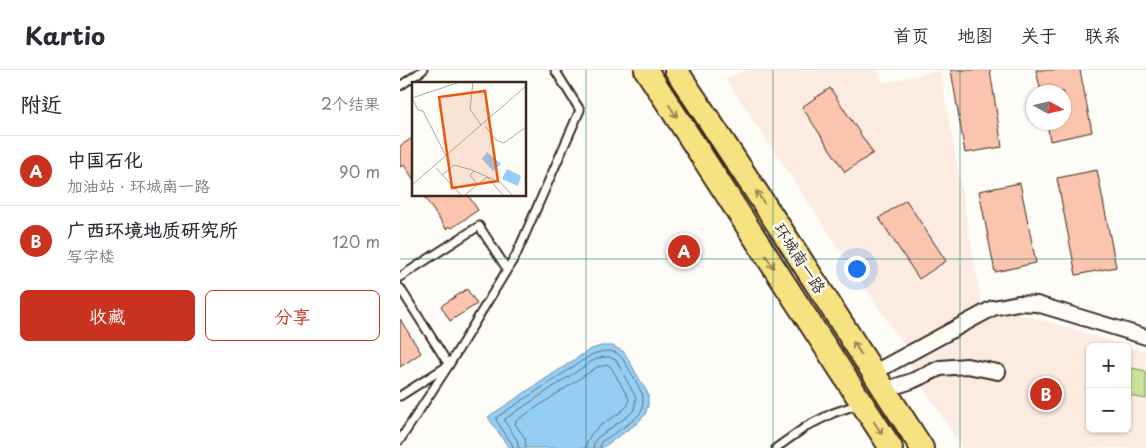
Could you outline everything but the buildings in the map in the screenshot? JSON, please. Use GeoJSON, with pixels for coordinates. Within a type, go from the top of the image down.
{"type":"FeatureCollection","features":[{"type":"Feature","properties":{"kind":"main road","name":"环城南一路"},"geometry":{"type":"LineString","coordinates":[[646,70],[891,448]]}},
{"type":"Feature","properties":{"kind":"main road","name":"环城南一路"},"geometry":{"type":"LineString","coordinates":[[676,70],[922,448]]}},
{"type":"Feature","properties":{"kind":"street"},"geometry":{"type":"LineString","coordinates":[[878,382],[993,308],[1018,303],[1036,304],[1146,337]]}},
{"type":"Feature","properties":{"kind":"street"},"geometry":{"type":"LineString","coordinates":[[878,382],[912,381],[940,368],[967,366],[998,372]]}},
{"type":"Feature","properties":{"kind":"lane"},"geometry":{"type":"LineString","coordinates":[[400,86],[423,70]]}},
{"type":"Feature","properties":{"kind":"lane"},"geometry":{"type":"LineString","coordinates":[[400,440],[449,365],[516,255],[580,110],[555,70]]}},
{"type":"Feature","properties":{"kind":"lane"},"geometry":{"type":"LineString","coordinates":[[400,277],[479,226],[507,269]]}},
{"type":"Feature","properties":{"kind":"lane"},"geometry":{"type":"LineString","coordinates":[[400,288],[449,365]]}},
{"type":"Feature","properties":{"kind":"lane"},"geometry":{"type":"LineString","coordinates":[[400,396],[449,365]]}},
{"type":"Feature","properties":{"kind":"lane"},"geometry":{"type":"LineString","coordinates":[[776,448],[807,426],[834,413],[862,404]]}},
{"type":"Feature","properties":{"kind":"shaded area"},"geometry":{"type":"Polygon","coordinates":[[[746,70],[879,70],[883,83],[940,70],[982,304],[905,347],[726,79],[746,70]]]}},
{"type":"Feature","properties":{"kind":"shaded area"},"geometry":{"type":"Polygon","coordinates":[[[1001,314],[1018,314],[1046,321],[1117,343],[1086,343],[1086,433],[1131,433],[1131,347],[1146,352],[1146,448],[962,448],[909,364],[1001,314]]]}},
{"type":"Feature","properties":{"kind":"green space"},"geometry":{"type":"Polygon","coordinates":[[[1131,368],[1146,371],[1146,399],[1131,396],[1131,368]]]}},
{"type":"Feature","properties":{"kind":"water"},"geometry":{"type":"Polygon","coordinates":[[[601,346],[613,346],[624,352],[648,394],[648,405],[645,415],[636,424],[602,448],[509,448],[488,417],[589,350],[601,346]]]}},
{"type":"Feature","properties":{"kind":"place","name":"中国石化"},"geometry":{"type":"Point","coordinates":[684,251]}},
{"type":"Feature","properties":{"kind":"place","name":"广西环境地质研究所"},"geometry":{"type":"Point","coordinates":[1046,394]}}]}
